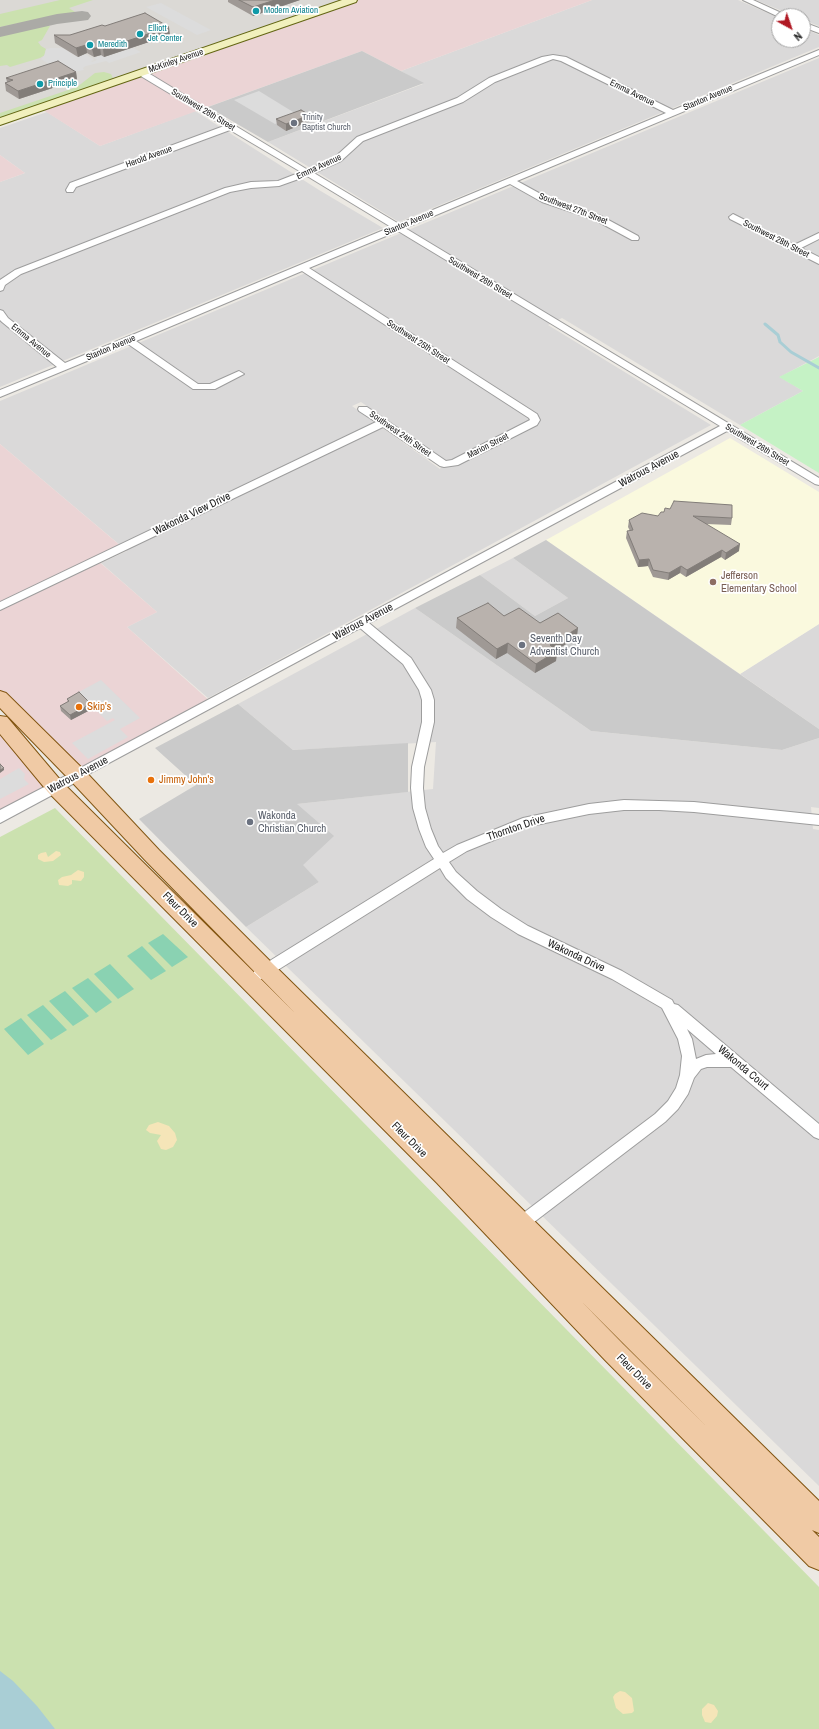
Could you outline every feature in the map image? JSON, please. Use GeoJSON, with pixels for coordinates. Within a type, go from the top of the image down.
{"type":"FeatureCollection","features":[{"type":"Feature","properties":{"kind":"main road","name":"McKinley Avenue"},"geometry":{"type":"LineString","coordinates":[[0,122],[352,0]]}},
{"type":"Feature","properties":{"kind":"main road","name":"Fleur Drive"},"geometry":{"type":"LineString","coordinates":[[0,697],[77,775],[152,856],[258,975],[329,1062],[445,1176],[614,1352],[819,1556]]}},
{"type":"Feature","properties":{"kind":"main road","name":"Fleur Drive"},"geometry":{"type":"LineString","coordinates":[[0,722],[55,787],[258,975],[520,1224],[819,1520]]}},
{"type":"Feature","properties":{"kind":"street"},"geometry":{"type":"LineString","coordinates":[[747,0],[771,10]]}},
{"type":"Feature","properties":{"kind":"street","name":"Stanton Avenue"},"geometry":{"type":"LineString","coordinates":[[0,394],[819,52]]}},
{"type":"Feature","properties":{"kind":"street","name":"Emma Avenue"},"geometry":{"type":"LineString","coordinates":[[0,288],[2,284],[18,272],[228,190],[251,185],[278,183],[307,173],[338,160],[348,152],[354,142],[366,136],[460,100],[492,80],[527,66],[553,58],[563,59],[672,113]]}},
{"type":"Feature","properties":{"kind":"street","name":"Southwest 26th Street"},"geometry":{"type":"LineString","coordinates":[[142,73],[819,482]]}},
{"type":"Feature","properties":{"kind":"street","name":"Herold Avenue"},"geometry":{"type":"LineString","coordinates":[[70,190],[73,185],[230,127]]}},
{"type":"Feature","properties":{"kind":"street","name":"Southwest 27th Street"},"geometry":{"type":"LineString","coordinates":[[510,181],[545,200],[598,218],[635,238]]}},
{"type":"Feature","properties":{"kind":"street","name":"Southwest 28th Street"},"geometry":{"type":"LineString","coordinates":[[733,217],[819,261]]}},
{"type":"Feature","properties":{"kind":"street"},"geometry":{"type":"LineString","coordinates":[[794,248],[819,236]]}},
{"type":"Feature","properties":{"kind":"street","name":"Southwest 25th Street"},"geometry":{"type":"LineString","coordinates":[[303,268],[533,416]]}},
{"type":"Feature","properties":{"kind":"street","name":"Emma Avenue"},"geometry":{"type":"LineString","coordinates":[[0,313],[5,320],[64,367]]}},
{"type":"Feature","properties":{"kind":"street"},"geometry":{"type":"LineString","coordinates":[[129,340],[196,387],[212,386],[239,374]]}},
{"type":"Feature","properties":{"kind":"street","name":"Southwest 24th Street"},"geometry":{"type":"LineString","coordinates":[[363,409],[436,459]]}},
{"type":"Feature","properties":{"kind":"street","name":"Marion Street"},"geometry":{"type":"LineString","coordinates":[[436,459],[444,464],[454,463],[533,423],[535,420],[533,416]]}},
{"type":"Feature","properties":{"kind":"street","name":"Wakonda View Drive"},"geometry":{"type":"LineString","coordinates":[[0,606],[383,422]]}},
{"type":"Feature","properties":{"kind":"street","name":"Watrous Avenue"},"geometry":{"type":"LineString","coordinates":[[0,817],[726,427]]}},
{"type":"Feature","properties":{"kind":"street","name":"Wakonda Drive"},"geometry":{"type":"LineString","coordinates":[[361,623],[407,661],[414,670],[425,690],[428,700],[428,722],[418,768],[417,788],[419,808],[432,847],[440,861],[451,875],[472,895],[502,918],[552,945],[617,975],[667,1004]]}},
{"type":"Feature","properties":{"kind":"street","name":"Thornton Drive"},"geometry":{"type":"LineString","coordinates":[[258,975],[440,861],[475,842],[523,823],[589,809],[624,805],[694,806],[819,820]]}},
{"type":"Feature","properties":{"kind":"street"},"geometry":{"type":"LineString","coordinates":[[487,1219],[520,1224],[660,1118],[678,1098],[687,1075],[689,1056],[685,1039],[667,1004]]}},
{"type":"Feature","properties":{"kind":"street","name":"Wakonda Court"},"geometry":{"type":"LineString","coordinates":[[667,1004],[819,1133]]}},
{"type":"Feature","properties":{"kind":"street"},"geometry":{"type":"LineString","coordinates":[[687,1075],[696,1065],[706,1061],[735,1061]]}},
{"type":"Feature","properties":{"kind":"shaded area"},"geometry":{"type":"Polygon","coordinates":[[[0,0],[352,0],[0,122],[0,0]]]}},
{"type":"Feature","properties":{"kind":"shaded area"},"geometry":{"type":"Polygon","coordinates":[[[352,0],[592,0],[401,71],[362,51],[100,146],[40,108],[125,78],[143,78],[181,96],[152,74],[152,72],[352,0]]]}},
{"type":"Feature","properties":{"kind":"shaded area"},"geometry":{"type":"Polygon","coordinates":[[[592,0],[738,0],[771,14],[771,48],[811,48],[811,32],[819,35],[819,47],[399,222],[268,142],[423,84],[401,71],[592,0]]]}},
{"type":"Feature","properties":{"kind":"shaded area"},"geometry":{"type":"Polygon","coordinates":[[[756,0],[819,0],[819,26],[811,23],[811,8],[775,8],[756,0]]]}},
{"type":"Feature","properties":{"kind":"shaded area"},"geometry":{"type":"Polygon","coordinates":[[[161,3],[211,30],[197,35],[146,7],[161,3]]]}},
{"type":"Feature","properties":{"kind":"shaded area"},"geometry":{"type":"Polygon","coordinates":[[[63,48],[77,57],[85,54],[95,60],[91,61],[92,62],[97,60],[94,58],[101,55],[104,57],[133,48],[141,52],[109,63],[106,61],[86,66],[83,68],[84,70],[75,72],[57,69],[41,59],[44,56],[46,49],[63,48]]]}},
{"type":"Feature","properties":{"kind":"shaded area"},"geometry":{"type":"Polygon","coordinates":[[[362,51],[424,83],[268,142],[208,107],[362,51]]]}},
{"type":"Feature","properties":{"kind":"shaded area"},"geometry":{"type":"Polygon","coordinates":[[[819,58],[819,356],[780,377],[803,391],[740,425],[562,318],[548,325],[711,425],[208,698],[127,627],[157,612],[101,563],[127,551],[0,444],[0,401],[819,58]],[[361,402],[352,406],[440,469],[445,460],[361,402]]]}},
{"type":"Feature","properties":{"kind":"shaded area"},"geometry":{"type":"Polygon","coordinates":[[[259,91],[298,115],[275,124],[234,100],[259,91]]]}},
{"type":"Feature","properties":{"kind":"shaded area"},"geometry":{"type":"Polygon","coordinates":[[[195,111],[319,190],[383,228],[0,387],[0,182],[25,173],[0,155],[0,128],[47,112],[100,146],[195,111]]]}},
{"type":"Feature","properties":{"kind":"shaded area"},"geometry":{"type":"Polygon","coordinates":[[[0,155],[25,173],[0,182],[0,155]]]}},
{"type":"Feature","properties":{"kind":"shaded area","name":"Jefferson Elementary School"},"geometry":{"type":"Polygon","coordinates":[[[730,438],[819,492],[819,624],[740,674],[546,540],[730,438]]]}},
{"type":"Feature","properties":{"kind":"shaded area"},"geometry":{"type":"Polygon","coordinates":[[[0,444],[122,547],[97,560],[157,612],[127,627],[212,703],[77,775],[0,697],[0,444]]]}},
{"type":"Feature","properties":{"kind":"shaded area"},"geometry":{"type":"Polygon","coordinates":[[[546,540],[819,729],[819,738],[782,750],[591,731],[415,608],[480,575],[535,616],[568,598],[513,558],[546,540]]]}},
{"type":"Feature","properties":{"kind":"shaded area"},"geometry":{"type":"Polygon","coordinates":[[[513,558],[568,598],[535,616],[480,575],[513,558]]]}},
{"type":"Feature","properties":{"kind":"shaded area"},"geometry":{"type":"Polygon","coordinates":[[[415,608],[591,731],[782,750],[819,738],[819,808],[811,807],[813,829],[819,830],[819,1486],[246,927],[319,882],[302,865],[297,804],[433,789],[436,742],[293,750],[238,704],[415,608]]]}},
{"type":"Feature","properties":{"kind":"shaded area"},"geometry":{"type":"Polygon","coordinates":[[[819,624],[819,729],[740,674],[819,624]]]}},
{"type":"Feature","properties":{"kind":"shaded area"},"geometry":{"type":"Polygon","coordinates":[[[101,680],[140,718],[120,729],[128,737],[88,759],[72,743],[115,720],[113,718],[107,721],[98,712],[107,708],[105,705],[94,709],[77,693],[101,680]]]}},
{"type":"Feature","properties":{"kind":"shaded area"},"geometry":{"type":"Polygon","coordinates":[[[238,704],[293,750],[408,743],[408,792],[297,804],[334,836],[303,865],[319,882],[246,927],[139,819],[196,785],[155,748],[238,704]]]}},
{"type":"Feature","properties":{"kind":"shaded area"},"geometry":{"type":"Polygon","coordinates":[[[0,722],[55,787],[0,817],[0,722]]]}},
{"type":"Feature","properties":{"kind":"shaded area"},"geometry":{"type":"Polygon","coordinates":[[[19,768],[25,774],[24,779],[29,784],[0,799],[0,779],[19,768]]]}},
{"type":"Feature","properties":{"kind":"green space"},"geometry":{"type":"Polygon","coordinates":[[[60,0],[93,0],[69,8],[75,12],[0,27],[0,14],[60,0]]]}},
{"type":"Feature","properties":{"kind":"green space"},"geometry":{"type":"Polygon","coordinates":[[[39,25],[50,26],[42,40],[38,42],[46,49],[45,55],[40,58],[10,67],[7,65],[0,66],[0,35],[39,25]]]}},
{"type":"Feature","properties":{"kind":"green space"},"geometry":{"type":"Polygon","coordinates":[[[104,72],[111,74],[113,78],[107,82],[0,118],[0,113],[77,87],[95,73],[104,72]]]}},
{"type":"Feature","properties":{"kind":"green space"},"geometry":{"type":"Polygon","coordinates":[[[819,357],[819,473],[740,425],[803,391],[779,377],[819,357]]]}},
{"type":"Feature","properties":{"kind":"green space"},"geometry":{"type":"Polygon","coordinates":[[[55,808],[819,1587],[819,1729],[0,1729],[0,837],[55,808]]]}},
{"type":"Feature","properties":{"kind":"green space"},"geometry":{"type":"Polygon","coordinates":[[[163,934],[188,957],[172,967],[148,943],[163,934]]]}},
{"type":"Feature","properties":{"kind":"green space"},"geometry":{"type":"Polygon","coordinates":[[[142,946],[166,971],[151,980],[127,956],[142,946]]]}},
{"type":"Feature","properties":{"kind":"green space"},"geometry":{"type":"Polygon","coordinates":[[[110,964],[134,989],[118,999],[94,974],[110,964]]]}},
{"type":"Feature","properties":{"kind":"green space"},"geometry":{"type":"Polygon","coordinates":[[[88,978],[112,1002],[96,1013],[72,988],[88,978]]]}},
{"type":"Feature","properties":{"kind":"green space"},"geometry":{"type":"Polygon","coordinates":[[[65,991],[89,1016],[73,1026],[49,1001],[65,991]]]}},
{"type":"Feature","properties":{"kind":"green space"},"geometry":{"type":"Polygon","coordinates":[[[43,1005],[67,1030],[51,1040],[27,1015],[43,1005]]]}},
{"type":"Feature","properties":{"kind":"green space"},"geometry":{"type":"Polygon","coordinates":[[[21,1018],[44,1044],[28,1055],[4,1029],[21,1018]]]}},
{"type":"Feature","properties":{"kind":"sand"},"geometry":{"type":"Polygon","coordinates":[[[56,851],[60,852],[61,855],[53,861],[44,862],[38,859],[38,855],[41,853],[46,852],[48,857],[56,851]]]}},
{"type":"Feature","properties":{"kind":"sand"},"geometry":{"type":"Polygon","coordinates":[[[78,870],[84,872],[84,877],[81,881],[72,880],[72,884],[68,886],[59,885],[58,880],[62,877],[71,875],[78,870]]]}},
{"type":"Feature","properties":{"kind":"sand"},"geometry":{"type":"Polygon","coordinates":[[[158,1122],[169,1126],[175,1133],[177,1140],[173,1147],[166,1150],[161,1149],[157,1141],[161,1135],[150,1133],[146,1130],[149,1125],[158,1122]]]}},
{"type":"Feature","properties":{"kind":"sand"},"geometry":{"type":"Polygon","coordinates":[[[620,1691],[625,1692],[632,1698],[634,1711],[632,1713],[623,1714],[616,1708],[613,1697],[620,1691]]]}},
{"type":"Feature","properties":{"kind":"sand"},"geometry":{"type":"Polygon","coordinates":[[[708,1703],[714,1705],[718,1711],[717,1716],[711,1723],[705,1722],[702,1715],[702,1709],[708,1703]]]}},
{"type":"Feature","properties":{"kind":"water"},"geometry":{"type":"Polygon","coordinates":[[[0,1671],[13,1681],[37,1706],[55,1729],[0,1729],[0,1671]]]}},
{"type":"Feature","properties":{"kind":"building"},"geometry":{"type":"Polygon","coordinates":[[[239,0],[275,0],[253,7],[239,0]]]}},
{"type":"Feature","properties":{"kind":"building"},"geometry":{"type":"Polygon","coordinates":[[[145,13],[169,27],[103,49],[100,47],[92,49],[86,45],[76,48],[54,35],[70,35],[102,25],[105,26],[145,13]]]}},
{"type":"Feature","properties":{"kind":"building"},"geometry":{"type":"Polygon","coordinates":[[[58,61],[76,72],[18,91],[5,83],[13,80],[6,78],[58,61]]]}},
{"type":"Feature","properties":{"kind":"building"},"geometry":{"type":"Polygon","coordinates":[[[301,110],[310,115],[286,124],[276,119],[301,110]]]}},
{"type":"Feature","properties":{"kind":"building","name":"Jefferson Elementary School"},"geometry":{"type":"Polygon","coordinates":[[[674,501],[732,505],[732,518],[693,516],[740,544],[726,553],[722,550],[687,570],[681,566],[669,573],[653,570],[649,559],[639,560],[627,531],[633,530],[629,520],[642,513],[658,516],[661,512],[664,512],[665,508],[670,509],[674,501]]]}},
{"type":"Feature","properties":{"kind":"building","name":"Seventh Day Adventist Church"},"geometry":{"type":"Polygon","coordinates":[[[488,603],[504,616],[519,608],[540,623],[558,613],[578,628],[550,645],[557,651],[536,664],[508,643],[497,649],[457,618],[488,603]]]}},
{"type":"Feature","properties":{"kind":"building","name":"Skip's"},"geometry":{"type":"Polygon","coordinates":[[[79,692],[91,704],[70,715],[60,706],[69,701],[67,699],[79,692]]]}},
{"type":"Feature","properties":{"kind":"building"},"geometry":{"type":"Polygon","coordinates":[[[0,764],[4,768],[0,770],[0,764]]]}},
{"type":"Feature","properties":{"kind":"waterway"},"geometry":{"type":"LineString","coordinates":[[765,324],[778,335],[780,342],[791,352],[819,368]]}},
{"type":"Feature","properties":{"kind":"taxiway"},"geometry":{"type":"LineString","coordinates":[[0,32],[57,19],[82,16]]}},
{"type":"Feature","properties":{"kind":"place","name":"Modern Aviation"},"geometry":{"type":"Point","coordinates":[256,11]}},
{"type":"Feature","properties":{"kind":"place","name":"Elliott Jet Center"},"geometry":{"type":"Point","coordinates":[140,34]}},
{"type":"Feature","properties":{"kind":"place","name":"Meredith"},"geometry":{"type":"Point","coordinates":[90,45]}},
{"type":"Feature","properties":{"kind":"place","name":"Principle"},"geometry":{"type":"Point","coordinates":[40,84]}},
{"type":"Feature","properties":{"kind":"place","name":"Trinity Baptist Church"},"geometry":{"type":"Point","coordinates":[294,123]}},
{"type":"Feature","properties":{"kind":"place","name":"Jefferson Elementary School"},"geometry":{"type":"Point","coordinates":[713,582]}},
{"type":"Feature","properties":{"kind":"place","name":"Seventh Day Adventist Church"},"geometry":{"type":"Point","coordinates":[522,645]}},
{"type":"Feature","properties":{"kind":"place","name":"Skip's"},"geometry":{"type":"Point","coordinates":[79,707]}},
{"type":"Feature","properties":{"kind":"place","name":"Jimmy John's"},"geometry":{"type":"Point","coordinates":[151,780]}},
{"type":"Feature","properties":{"kind":"place","name":"Wakonda Christian Church"},"geometry":{"type":"Point","coordinates":[250,822]}}]}
